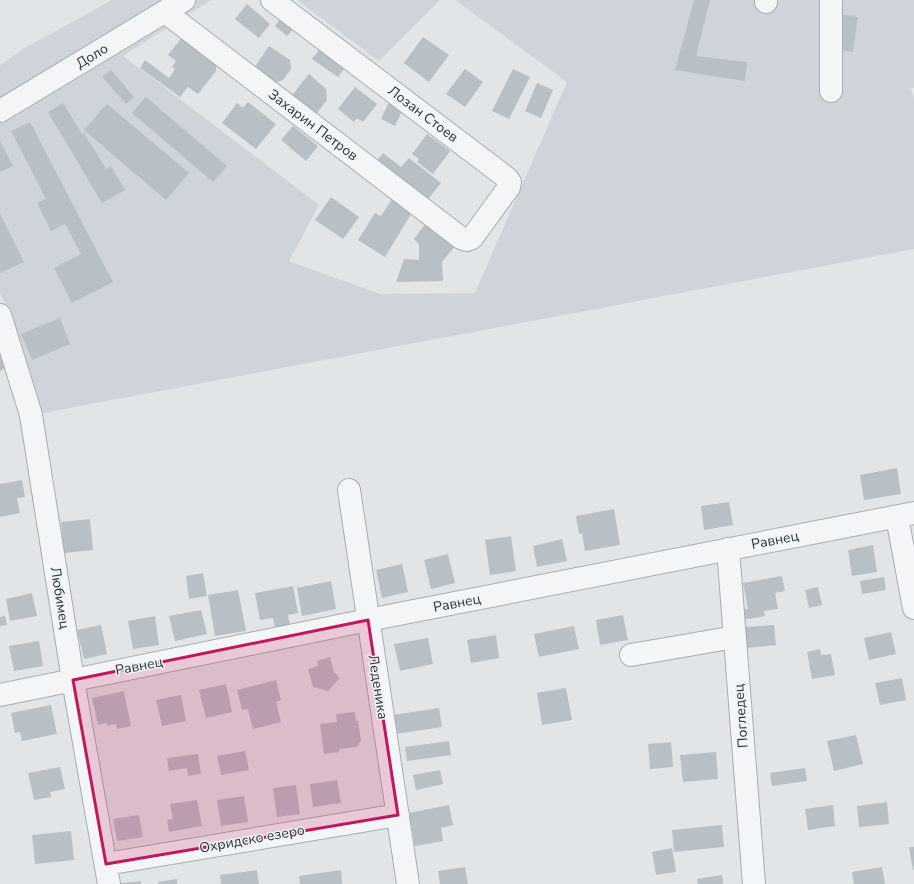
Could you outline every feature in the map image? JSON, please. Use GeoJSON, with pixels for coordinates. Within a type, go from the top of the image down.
{"type":"FeatureCollection","features":[{"type":"Feature","properties":{"kind":"street","name":"Доло"},"geometry":{"type":"LineString","coordinates":[[0,111],[184,0]]}},
{"type":"Feature","properties":{"kind":"street","name":"Лозан Стоев"},"geometry":{"type":"LineString","coordinates":[[272,0],[507,178],[510,182],[509,187],[472,238],[466,240],[461,238]]}},
{"type":"Feature","properties":{"kind":"street"},"geometry":{"type":"LineString","coordinates":[[830,91],[831,0]]}},
{"type":"Feature","properties":{"kind":"street","name":"Захарин Петров"},"geometry":{"type":"LineString","coordinates":[[165,12],[461,238]]}},
{"type":"Feature","properties":{"kind":"street","name":"Любимец"},"geometry":{"type":"LineString","coordinates":[[0,315],[31,415],[73,680],[108,874]]}},
{"type":"Feature","properties":{"kind":"street","name":"Леденика"},"geometry":{"type":"LineString","coordinates":[[349,490],[408,884]]}},
{"type":"Feature","properties":{"kind":"street"},"geometry":{"type":"LineString","coordinates":[[905,515],[914,608]]}},
{"type":"Feature","properties":{"kind":"street","name":"Равнец"},"geometry":{"type":"LineString","coordinates":[[0,695],[368,620],[905,515]]}},
{"type":"Feature","properties":{"kind":"street","name":"Погледец"},"geometry":{"type":"LineString","coordinates":[[728,549],[754,884]]}},
{"type":"Feature","properties":{"kind":"street"},"geometry":{"type":"LineString","coordinates":[[631,655],[735,637]]}},
{"type":"Feature","properties":{"kind":"street","name":"Охридско езеро"},"geometry":{"type":"LineString","coordinates":[[108,874],[398,815]]}},
{"type":"Feature","properties":{"kind":"highlighted area"},"geometry":{"type":"Polygon","coordinates":[[[368,620],[398,815],[106,864],[73,680],[368,620]]]}},
{"type":"Feature","properties":{"kind":"shaded area"},"geometry":{"type":"Polygon","coordinates":[[[112,0],[211,0],[123,56],[319,205],[289,261],[380,294],[475,293],[567,82],[455,0],[914,0],[914,88],[910,88],[914,98],[914,249],[43,413],[15,325],[0,293],[0,65],[25,48],[112,0]]]}},
{"type":"Feature","properties":{"kind":"shaded area"},"geometry":{"type":"Polygon","coordinates":[[[297,0],[440,0],[379,61],[297,0]]]}},
{"type":"Feature","properties":{"kind":"building"},"geometry":{"type":"Polygon","coordinates":[[[694,0],[710,0],[696,56],[747,62],[745,81],[675,70],[694,0]]]}},
{"type":"Feature","properties":{"kind":"building"},"geometry":{"type":"Polygon","coordinates":[[[247,4],[270,24],[259,38],[235,19],[247,4]]]}},
{"type":"Feature","properties":{"kind":"building"},"geometry":{"type":"Polygon","coordinates":[[[839,14],[858,17],[853,52],[834,49],[839,14]]]}},
{"type":"Feature","properties":{"kind":"building"},"geometry":{"type":"Polygon","coordinates":[[[281,18],[294,28],[287,36],[275,26],[281,18]]]}},
{"type":"Feature","properties":{"kind":"building"},"geometry":{"type":"Polygon","coordinates":[[[183,36],[216,61],[216,71],[198,94],[188,87],[180,97],[140,68],[145,60],[169,78],[175,69],[172,67],[176,61],[168,55],[183,36]]]}},
{"type":"Feature","properties":{"kind":"building"},"geometry":{"type":"Polygon","coordinates":[[[423,37],[449,55],[429,82],[404,63],[423,37]]]}},
{"type":"Feature","properties":{"kind":"building"},"geometry":{"type":"Polygon","coordinates":[[[269,46],[290,60],[291,69],[283,80],[272,84],[252,71],[269,46]]]}},
{"type":"Feature","properties":{"kind":"building"},"geometry":{"type":"Polygon","coordinates":[[[321,47],[346,66],[338,77],[312,59],[321,47]]]}},
{"type":"Feature","properties":{"kind":"building"},"geometry":{"type":"Polygon","coordinates":[[[465,69],[483,82],[465,107],[446,94],[465,69]]]}},
{"type":"Feature","properties":{"kind":"building"},"geometry":{"type":"Polygon","coordinates":[[[513,69],[530,77],[509,119],[492,111],[513,69]]]}},
{"type":"Feature","properties":{"kind":"building"},"geometry":{"type":"Polygon","coordinates":[[[111,70],[134,97],[126,104],[102,77],[111,70]]]}},
{"type":"Feature","properties":{"kind":"building"},"geometry":{"type":"Polygon","coordinates":[[[309,74],[326,89],[327,100],[313,118],[289,99],[309,74]]]}},
{"type":"Feature","properties":{"kind":"building"},"geometry":{"type":"Polygon","coordinates":[[[537,83],[553,90],[541,118],[525,111],[537,83]]]}},
{"type":"Feature","properties":{"kind":"building"},"geometry":{"type":"Polygon","coordinates":[[[355,87],[377,104],[363,122],[357,118],[354,122],[338,109],[355,87]]]}},
{"type":"Feature","properties":{"kind":"building"},"geometry":{"type":"Polygon","coordinates":[[[146,97],[227,166],[213,182],[132,113],[146,97]]]}},
{"type":"Feature","properties":{"kind":"building"},"geometry":{"type":"Polygon","coordinates":[[[390,100],[404,107],[395,126],[381,119],[390,100]]]}},
{"type":"Feature","properties":{"kind":"building"},"geometry":{"type":"Polygon","coordinates":[[[248,102],[276,124],[256,149],[222,123],[237,103],[243,108],[248,102]]]}},
{"type":"Feature","properties":{"kind":"building"},"geometry":{"type":"Polygon","coordinates":[[[63,103],[82,134],[84,133],[106,169],[111,166],[125,190],[102,203],[48,112],[63,103]]]}},
{"type":"Feature","properties":{"kind":"building"},"geometry":{"type":"Polygon","coordinates":[[[107,104],[189,173],[166,200],[84,130],[107,104]]]}},
{"type":"Feature","properties":{"kind":"building"},"geometry":{"type":"Polygon","coordinates":[[[30,122],[113,282],[72,303],[54,268],[81,254],[65,224],[51,231],[37,203],[46,199],[11,131],[30,122]]]}},
{"type":"Feature","properties":{"kind":"building"},"geometry":{"type":"Polygon","coordinates":[[[293,126],[318,146],[306,161],[281,140],[293,126]]]}},
{"type":"Feature","properties":{"kind":"building"},"geometry":{"type":"Polygon","coordinates":[[[427,134],[450,151],[433,174],[417,162],[419,159],[412,154],[427,134]]]}},
{"type":"Feature","properties":{"kind":"building"},"geometry":{"type":"Polygon","coordinates":[[[0,141],[13,166],[0,172],[0,141]]]}},
{"type":"Feature","properties":{"kind":"building"},"geometry":{"type":"Polygon","coordinates":[[[383,153],[401,167],[409,158],[441,183],[425,203],[375,163],[383,153]]]}},
{"type":"Feature","properties":{"kind":"building"},"geometry":{"type":"Polygon","coordinates":[[[394,196],[414,209],[385,257],[358,240],[375,213],[381,216],[394,196]]]}},
{"type":"Feature","properties":{"kind":"building"},"geometry":{"type":"Polygon","coordinates":[[[331,197],[359,217],[343,239],[315,220],[331,197]]]}},
{"type":"Feature","properties":{"kind":"building"},"geometry":{"type":"Polygon","coordinates":[[[0,214],[24,262],[0,273],[0,214]]]}},
{"type":"Feature","properties":{"kind":"building"},"geometry":{"type":"Polygon","coordinates":[[[426,223],[455,246],[442,262],[443,281],[396,282],[404,259],[419,260],[419,244],[414,239],[426,223]]]}},
{"type":"Feature","properties":{"kind":"building"},"geometry":{"type":"Polygon","coordinates":[[[60,318],[70,344],[32,360],[21,334],[60,318]]]}},
{"type":"Feature","properties":{"kind":"building"},"geometry":{"type":"Polygon","coordinates":[[[0,351],[7,367],[0,371],[0,351]]]}},
{"type":"Feature","properties":{"kind":"building"},"geometry":{"type":"Polygon","coordinates":[[[897,468],[901,494],[864,500],[860,475],[897,468]]]}},
{"type":"Feature","properties":{"kind":"building"},"geometry":{"type":"Polygon","coordinates":[[[22,480],[25,497],[17,498],[20,513],[0,517],[0,484],[22,480]]]}},
{"type":"Feature","properties":{"kind":"building"},"geometry":{"type":"Polygon","coordinates":[[[729,502],[733,525],[704,530],[701,506],[729,502]]]}},
{"type":"Feature","properties":{"kind":"building"},"geometry":{"type":"Polygon","coordinates":[[[614,509],[620,545],[585,551],[582,533],[579,534],[576,516],[614,509]]]}},
{"type":"Feature","properties":{"kind":"building"},"geometry":{"type":"Polygon","coordinates":[[[90,519],[93,550],[64,553],[61,522],[90,519]]]}},
{"type":"Feature","properties":{"kind":"building"},"geometry":{"type":"Polygon","coordinates":[[[511,536],[516,571],[490,575],[485,540],[511,536]]]}},
{"type":"Feature","properties":{"kind":"building"},"geometry":{"type":"Polygon","coordinates":[[[562,539],[567,561],[537,567],[533,546],[562,539]]]}},
{"type":"Feature","properties":{"kind":"building"},"geometry":{"type":"Polygon","coordinates":[[[873,545],[877,572],[852,576],[848,550],[873,545]]]}},
{"type":"Feature","properties":{"kind":"building"},"geometry":{"type":"Polygon","coordinates":[[[448,554],[455,583],[431,589],[424,560],[448,554]]]}},
{"type":"Feature","properties":{"kind":"building"},"geometry":{"type":"Polygon","coordinates":[[[402,564],[408,592],[382,598],[376,570],[402,564]]]}},
{"type":"Feature","properties":{"kind":"building"},"geometry":{"type":"Polygon","coordinates":[[[203,573],[207,596],[189,599],[186,576],[203,573]]]}},
{"type":"Feature","properties":{"kind":"building"},"geometry":{"type":"Polygon","coordinates":[[[782,576],[785,591],[775,593],[778,609],[764,611],[765,616],[742,620],[740,610],[748,609],[743,583],[782,576]]]}},
{"type":"Feature","properties":{"kind":"building"},"geometry":{"type":"Polygon","coordinates":[[[884,577],[886,590],[862,594],[860,581],[884,577]]]}},
{"type":"Feature","properties":{"kind":"building"},"geometry":{"type":"Polygon","coordinates":[[[331,581],[336,609],[302,616],[297,588],[331,581]]]}},
{"type":"Feature","properties":{"kind":"building"},"geometry":{"type":"Polygon","coordinates":[[[293,586],[298,613],[288,615],[290,626],[275,628],[273,618],[260,620],[255,593],[293,586]]]}},
{"type":"Feature","properties":{"kind":"building"},"geometry":{"type":"Polygon","coordinates":[[[818,587],[822,605],[809,608],[805,590],[818,587]]]}},
{"type":"Feature","properties":{"kind":"building"},"geometry":{"type":"Polygon","coordinates":[[[238,590],[246,631],[215,636],[208,595],[238,590]]]}},
{"type":"Feature","properties":{"kind":"building"},"geometry":{"type":"Polygon","coordinates":[[[32,593],[37,616],[10,621],[6,599],[32,593]]]}},
{"type":"Feature","properties":{"kind":"building"},"geometry":{"type":"Polygon","coordinates":[[[201,610],[207,634],[175,641],[169,616],[201,610]]]}},
{"type":"Feature","properties":{"kind":"building"},"geometry":{"type":"Polygon","coordinates":[[[623,615],[628,640],[600,645],[596,620],[623,615]]]}},
{"type":"Feature","properties":{"kind":"building"},"geometry":{"type":"Polygon","coordinates":[[[5,616],[7,625],[0,626],[0,617],[5,616]]]}},
{"type":"Feature","properties":{"kind":"building"},"geometry":{"type":"Polygon","coordinates":[[[155,616],[159,645],[133,649],[128,621],[155,616]]]}},
{"type":"Feature","properties":{"kind":"building"},"geometry":{"type":"Polygon","coordinates":[[[101,625],[107,654],[84,659],[77,630],[101,625]]]}},
{"type":"Feature","properties":{"kind":"building"},"geometry":{"type":"Polygon","coordinates":[[[774,625],[776,645],[747,648],[745,627],[774,625]]]}},
{"type":"Feature","properties":{"kind":"building"},"geometry":{"type":"Polygon","coordinates":[[[574,626],[579,649],[539,657],[534,634],[574,626]]]}},
{"type":"Feature","properties":{"kind":"building"},"geometry":{"type":"Polygon","coordinates":[[[891,632],[896,654],[869,660],[864,638],[891,632]]]}},
{"type":"Feature","properties":{"kind":"building"},"geometry":{"type":"Polygon","coordinates":[[[496,635],[499,658],[471,663],[467,640],[496,635]]]}},
{"type":"Feature","properties":{"kind":"building"},"geometry":{"type":"Polygon","coordinates":[[[428,638],[433,664],[400,671],[394,644],[428,638]]]}},
{"type":"Feature","properties":{"kind":"building"},"geometry":{"type":"Polygon","coordinates":[[[39,641],[43,666],[14,671],[9,646],[39,641]]]}},
{"type":"Feature","properties":{"kind":"building"},"geometry":{"type":"Polygon","coordinates":[[[820,649],[821,655],[831,654],[835,675],[812,679],[807,652],[820,649]]]}},
{"type":"Feature","properties":{"kind":"building"},"geometry":{"type":"Polygon","coordinates":[[[330,657],[334,672],[340,678],[328,691],[313,687],[308,669],[318,666],[317,661],[330,657]]]}},
{"type":"Feature","properties":{"kind":"building"},"geometry":{"type":"Polygon","coordinates":[[[902,678],[906,700],[880,705],[875,683],[902,678]]]}},
{"type":"Feature","properties":{"kind":"building"},"geometry":{"type":"Polygon","coordinates":[[[276,680],[281,700],[276,702],[281,722],[253,729],[248,709],[242,710],[237,690],[276,680]]]}},
{"type":"Feature","properties":{"kind":"building"},"geometry":{"type":"Polygon","coordinates":[[[226,684],[232,712],[206,718],[199,690],[226,684]]]}},
{"type":"Feature","properties":{"kind":"building"},"geometry":{"type":"Polygon","coordinates":[[[566,688],[572,720],[542,725],[537,693],[566,688]]]}},
{"type":"Feature","properties":{"kind":"building"},"geometry":{"type":"Polygon","coordinates":[[[124,691],[131,726],[117,729],[116,724],[107,726],[107,723],[98,725],[92,698],[124,691]]]}},
{"type":"Feature","properties":{"kind":"building"},"geometry":{"type":"Polygon","coordinates":[[[181,695],[186,721],[162,726],[156,700],[181,695]]]}},
{"type":"Feature","properties":{"kind":"building"},"geometry":{"type":"Polygon","coordinates":[[[51,705],[57,734],[22,741],[20,732],[15,733],[11,713],[51,705]]]}},
{"type":"Feature","properties":{"kind":"building"},"geometry":{"type":"Polygon","coordinates":[[[439,708],[442,727],[396,734],[393,715],[439,708]]]}},
{"type":"Feature","properties":{"kind":"building"},"geometry":{"type":"Polygon","coordinates":[[[355,712],[361,741],[357,747],[339,749],[339,752],[324,754],[320,724],[337,722],[336,714],[355,712]]]}},
{"type":"Feature","properties":{"kind":"building"},"geometry":{"type":"Polygon","coordinates":[[[856,735],[863,764],[834,771],[827,741],[856,735]]]}},
{"type":"Feature","properties":{"kind":"building"},"geometry":{"type":"Polygon","coordinates":[[[449,741],[451,755],[407,761],[405,747],[449,741]]]}},
{"type":"Feature","properties":{"kind":"building"},"geometry":{"type":"Polygon","coordinates":[[[671,742],[673,767],[650,769],[648,744],[671,742]]]}},
{"type":"Feature","properties":{"kind":"building"},"geometry":{"type":"Polygon","coordinates":[[[245,751],[249,770],[221,775],[217,756],[245,751]]]}},
{"type":"Feature","properties":{"kind":"building"},"geometry":{"type":"Polygon","coordinates":[[[716,752],[718,779],[683,782],[680,755],[716,752]]]}},
{"type":"Feature","properties":{"kind":"building"},"geometry":{"type":"Polygon","coordinates":[[[198,754],[201,774],[188,776],[187,768],[169,771],[167,758],[198,754]]]}},
{"type":"Feature","properties":{"kind":"building"},"geometry":{"type":"Polygon","coordinates":[[[60,767],[65,789],[50,792],[51,797],[34,800],[28,773],[60,767]]]}},
{"type":"Feature","properties":{"kind":"building"},"geometry":{"type":"Polygon","coordinates":[[[805,768],[807,781],[772,786],[770,773],[805,768]]]}},
{"type":"Feature","properties":{"kind":"building"},"geometry":{"type":"Polygon","coordinates":[[[440,770],[443,784],[416,790],[413,775],[440,770]]]}},
{"type":"Feature","properties":{"kind":"building"},"geometry":{"type":"Polygon","coordinates":[[[337,780],[341,803],[313,807],[310,784],[337,780]]]}},
{"type":"Feature","properties":{"kind":"building"},"geometry":{"type":"Polygon","coordinates":[[[296,785],[300,814],[277,817],[273,788],[296,785]]]}},
{"type":"Feature","properties":{"kind":"building"},"geometry":{"type":"Polygon","coordinates":[[[244,796],[248,822],[221,826],[217,800],[244,796]]]}},
{"type":"Feature","properties":{"kind":"building"},"geometry":{"type":"Polygon","coordinates":[[[197,800],[202,826],[169,832],[167,820],[173,819],[170,804],[197,800]]]}},
{"type":"Feature","properties":{"kind":"building"},"geometry":{"type":"Polygon","coordinates":[[[887,802],[889,824],[859,827],[857,806],[887,802]]]}},
{"type":"Feature","properties":{"kind":"building"},"geometry":{"type":"Polygon","coordinates":[[[449,805],[453,825],[441,828],[443,841],[415,846],[409,813],[449,805]]]}},
{"type":"Feature","properties":{"kind":"building"},"geometry":{"type":"Polygon","coordinates":[[[833,805],[835,826],[808,830],[805,809],[833,805]]]}},
{"type":"Feature","properties":{"kind":"building"},"geometry":{"type":"Polygon","coordinates":[[[139,815],[143,837],[117,841],[113,819],[139,815]]]}},
{"type":"Feature","properties":{"kind":"building"},"geometry":{"type":"Polygon","coordinates":[[[722,825],[724,847],[674,852],[672,830],[722,825]]]}},
{"type":"Feature","properties":{"kind":"building"},"geometry":{"type":"Polygon","coordinates":[[[71,831],[74,860],[35,864],[32,835],[71,831]]]}},
{"type":"Feature","properties":{"kind":"building"},"geometry":{"type":"Polygon","coordinates":[[[909,847],[914,847],[914,870],[913,870],[909,847]]]}},
{"type":"Feature","properties":{"kind":"building"},"geometry":{"type":"Polygon","coordinates":[[[672,848],[676,872],[656,875],[652,852],[672,848]]]}},
{"type":"Feature","properties":{"kind":"building"},"geometry":{"type":"Polygon","coordinates":[[[465,867],[468,884],[440,884],[438,871],[465,867]]]}},
{"type":"Feature","properties":{"kind":"building"},"geometry":{"type":"Polygon","coordinates":[[[882,867],[885,884],[854,884],[852,872],[882,867]]]}},
{"type":"Feature","properties":{"kind":"building"},"geometry":{"type":"Polygon","coordinates":[[[257,870],[259,884],[221,884],[220,875],[257,870]]]}},
{"type":"Feature","properties":{"kind":"building"},"geometry":{"type":"Polygon","coordinates":[[[341,870],[342,884],[300,884],[299,876],[341,870]]]}},
{"type":"Feature","properties":{"kind":"building"},"geometry":{"type":"Polygon","coordinates":[[[722,875],[723,884],[698,884],[697,879],[722,875]]]}},
{"type":"Feature","properties":{"kind":"building"},"geometry":{"type":"Polygon","coordinates":[[[177,879],[177,884],[158,884],[158,882],[177,879]]]}},
{"type":"Feature","properties":{"kind":"building"},"geometry":{"type":"Polygon","coordinates":[[[141,881],[141,884],[121,884],[121,883],[141,881]]]}}]}
